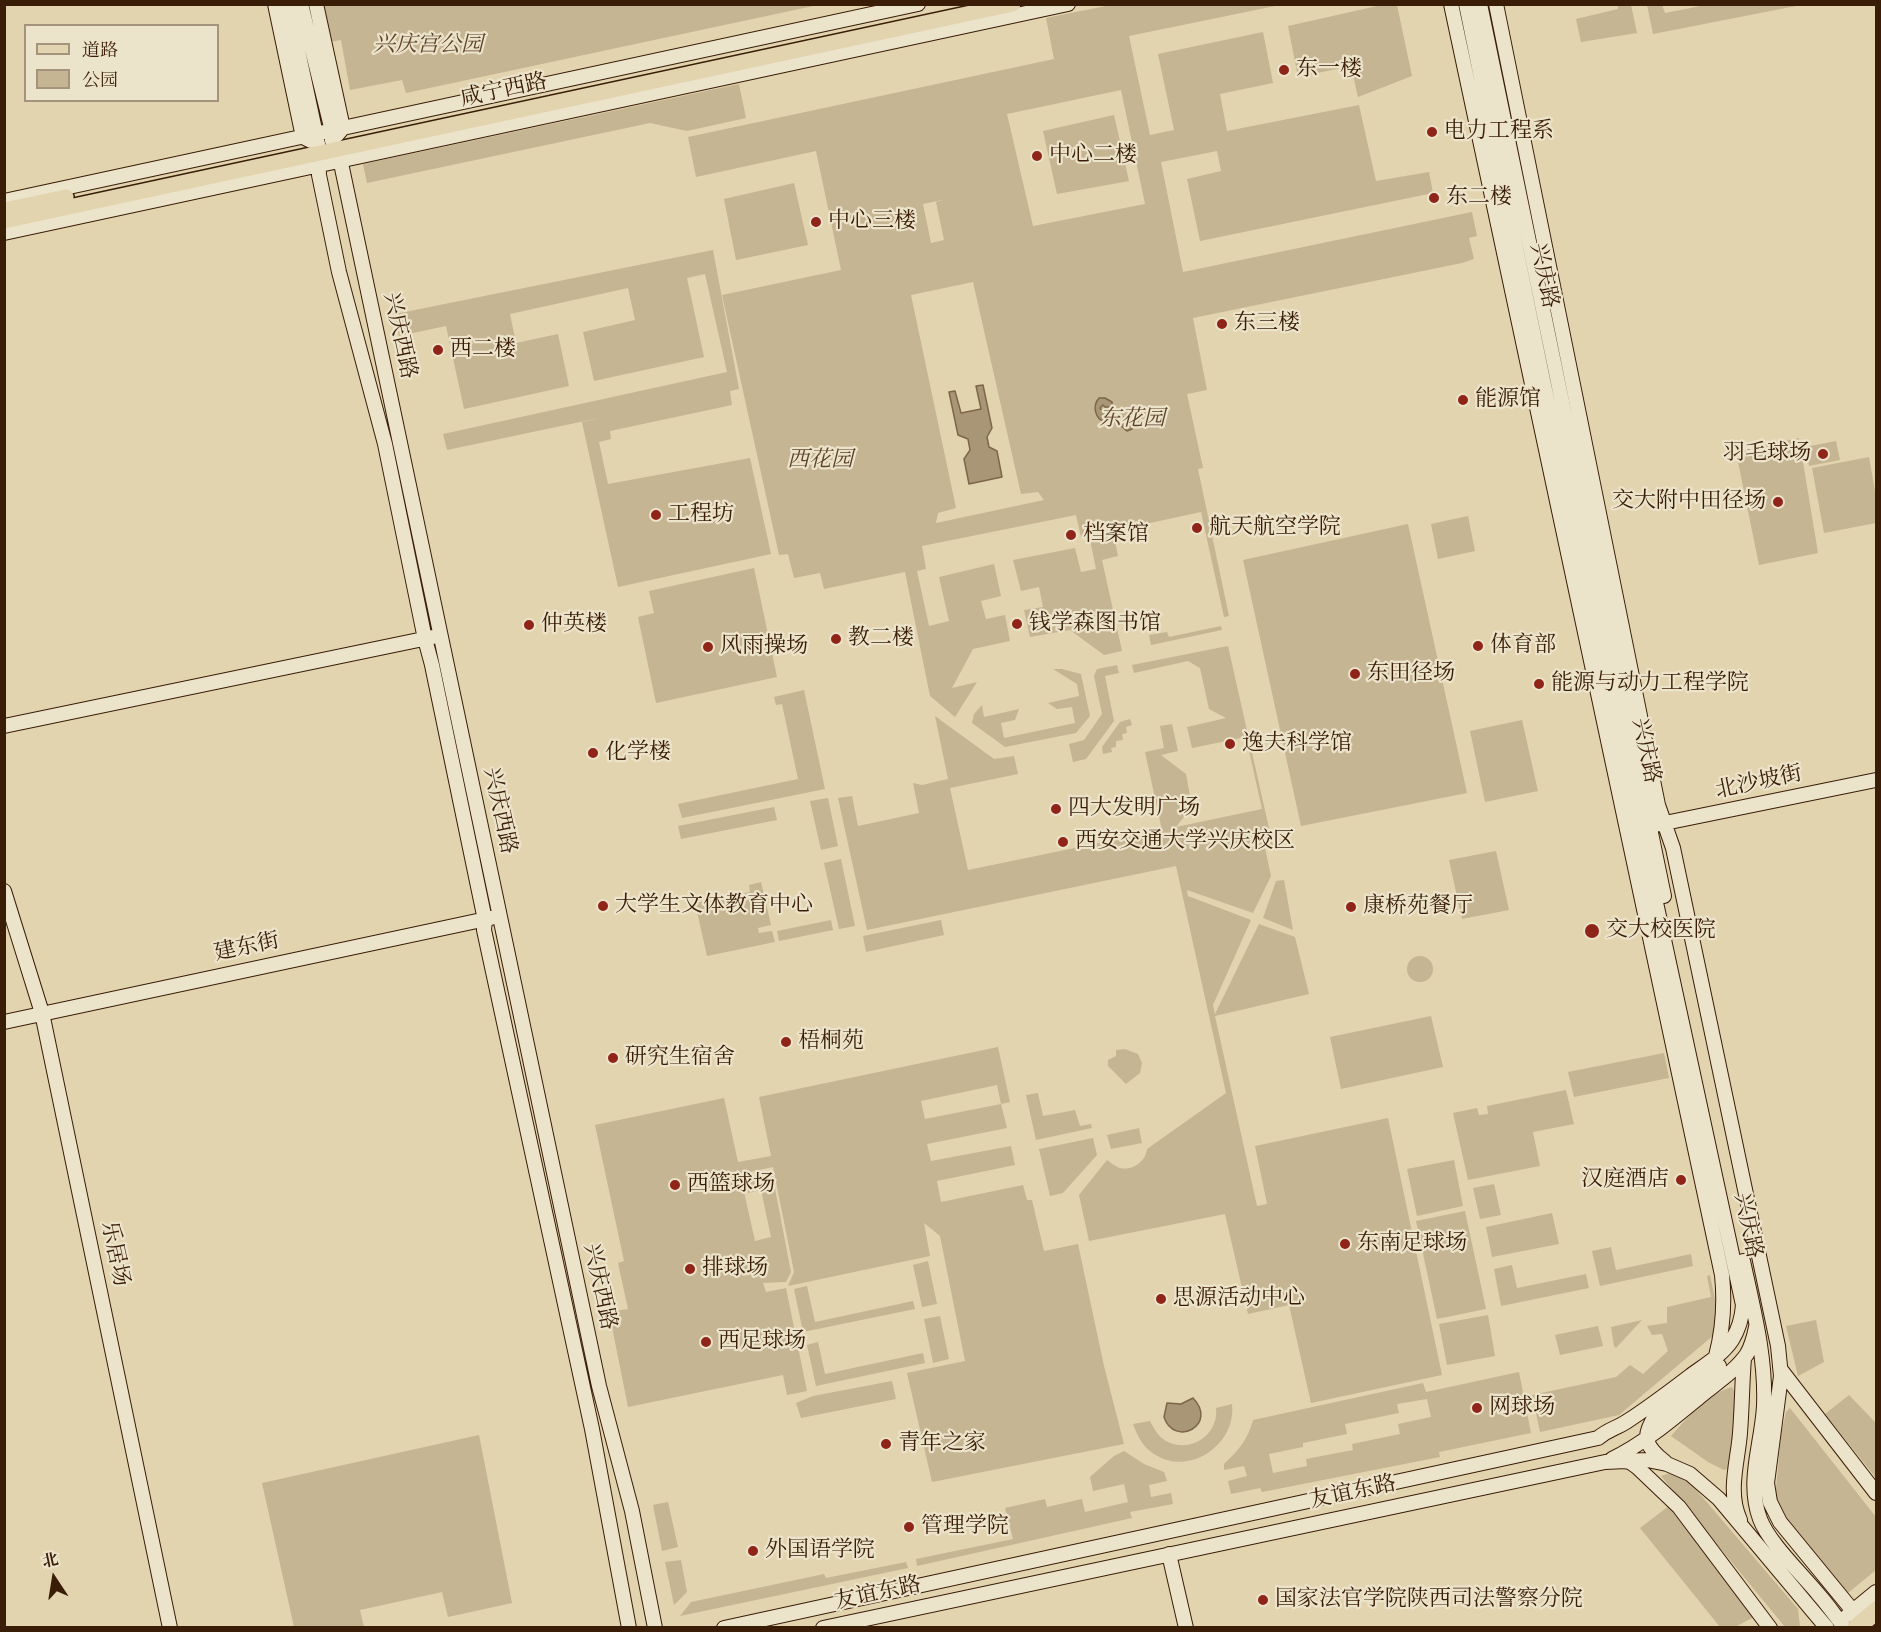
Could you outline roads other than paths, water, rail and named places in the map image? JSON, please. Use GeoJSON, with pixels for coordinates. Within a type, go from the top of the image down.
{"type":"FeatureCollection","features":[{"type":"Feature","properties":{"kind":"highway"},"geometry":{"type":"LineString","coordinates":[[1842,1624],[1876,1611]]}},
{"type":"Feature","properties":{"kind":"main road"},"geometry":{"type":"LineString","coordinates":[[274,4],[326,145]]}},
{"type":"Feature","properties":{"kind":"main road","name":"兴庆西路"},"geometry":{"type":"LineString","coordinates":[[288,4],[326,145],[441,636],[598,1386],[632,1511],[655,1628]]}},
{"type":"Feature","properties":{"kind":"main road","name":"兴庆西路"},"geometry":{"type":"LineString","coordinates":[[301,4],[326,145],[319,175],[339,272],[385,444],[484,920],[488,951],[592,1430],[629,1628]]}},
{"type":"Feature","properties":{"kind":"main road"},"geometry":{"type":"LineString","coordinates":[[316,4],[326,145]]}},
{"type":"Feature","properties":{"kind":"main road"},"geometry":{"type":"LineString","coordinates":[[4,234],[326,145],[918,4]]}},
{"type":"Feature","properties":{"kind":"main road","name":"咸宁西路"},"geometry":{"type":"LineString","coordinates":[[4,221],[326,145],[969,4]]}},
{"type":"Feature","properties":{"kind":"main road","name":"咸宁西路"},"geometry":{"type":"LineString","coordinates":[[4,210],[1013,4]]}},
{"type":"Feature","properties":{"kind":"main road"},"geometry":{"type":"LineString","coordinates":[[4,201],[326,145],[1068,4]]}},
{"type":"Feature","properties":{"kind":"main road"},"geometry":{"type":"LineString","coordinates":[[1451,4],[1722,1275],[1725,1299],[1721,1357],[1708,1375],[1656,1415],[1649,1425],[1646,1438],[1649,1447],[1667,1464]]}},
{"type":"Feature","properties":{"kind":"main road","name":"兴庆路"},"geometry":{"type":"LineString","coordinates":[[1466,4],[1546,391],[1743,1305],[1741,1321],[1721,1357]]}},
{"type":"Feature","properties":{"kind":"main road","name":"兴庆路"},"geometry":{"type":"LineString","coordinates":[[1480,4],[1649,827],[1761,1342],[1764,1406],[1754,1474],[1755,1495],[1761,1522],[1777,1546],[1842,1624]]}},
{"type":"Feature","properties":{"kind":"main road"},"geometry":{"type":"LineString","coordinates":[[1496,4],[1658,805],[1675,860],[1774,1328],[1780,1370],[1767,1483],[1770,1502],[1842,1624],[1876,1592]]}},
{"type":"Feature","properties":{"kind":"main road"},"geometry":{"type":"LineString","coordinates":[[4,726],[441,636]]}},
{"type":"Feature","properties":{"kind":"main road","name":"北沙坡街"},"geometry":{"type":"LineString","coordinates":[[1649,827],[1876,780]]}},
{"type":"Feature","properties":{"kind":"main road","name":"乐居场"},"geometry":{"type":"LineString","coordinates":[[4,891],[42,1013],[170,1628]]}},
{"type":"Feature","properties":{"kind":"main road","name":"建东街"},"geometry":{"type":"LineString","coordinates":[[4,1022],[499,916]]}},
{"type":"Feature","properties":{"kind":"main road"},"geometry":{"type":"LineString","coordinates":[[1612,1461],[1646,1438],[1727,1375],[1744,1358],[1753,1343],[1756,1322]]}},
{"type":"Feature","properties":{"kind":"main road"},"geometry":{"type":"LineString","coordinates":[[1721,1357],[1744,1358],[1755,1364],[1763,1378]]}},
{"type":"Feature","properties":{"kind":"main road","name":"友谊东路"},"geometry":{"type":"LineString","coordinates":[[724,1628],[1598,1438],[1609,1429],[1623,1424],[1721,1357]]}},
{"type":"Feature","properties":{"kind":"main road"},"geometry":{"type":"LineString","coordinates":[[1744,1358],[1734,1500],[1736,1512],[1747,1532]]}},
{"type":"Feature","properties":{"kind":"main road"},"geometry":{"type":"LineString","coordinates":[[1780,1370],[1876,1494]]}},
{"type":"Feature","properties":{"kind":"main road","name":"友谊东路"},"geometry":{"type":"LineString","coordinates":[[823,1628],[1612,1461],[1647,1460],[1667,1464],[1690,1474],[1701,1482],[1747,1532],[1842,1624]]}},
{"type":"Feature","properties":{"kind":"main road"},"geometry":{"type":"LineString","coordinates":[[1612,1461],[1630,1462],[1679,1507],[1770,1628]]}},
{"type":"Feature","properties":{"kind":"main road"},"geometry":{"type":"LineString","coordinates":[[1168,1554],[1186,1628]]}},
{"type":"Feature","properties":{"kind":"place","name":"东一楼"},"geometry":{"type":"Point","coordinates":[1284,70]}},
{"type":"Feature","properties":{"kind":"place","name":"电力工程系"},"geometry":{"type":"Point","coordinates":[1432,132]}},
{"type":"Feature","properties":{"kind":"place","name":"中心二楼"},"geometry":{"type":"Point","coordinates":[1037,156]}},
{"type":"Feature","properties":{"kind":"place","name":"东二楼"},"geometry":{"type":"Point","coordinates":[1434,198]}},
{"type":"Feature","properties":{"kind":"place","name":"中心三楼"},"geometry":{"type":"Point","coordinates":[816,222]}},
{"type":"Feature","properties":{"kind":"place","name":"东三楼"},"geometry":{"type":"Point","coordinates":[1222,324]}},
{"type":"Feature","properties":{"kind":"place","name":"西二楼"},"geometry":{"type":"Point","coordinates":[438,350]}},
{"type":"Feature","properties":{"kind":"place","name":"能源馆"},"geometry":{"type":"Point","coordinates":[1463,400]}},
{"type":"Feature","properties":{"kind":"place","name":"羽毛球场"},"geometry":{"type":"Point","coordinates":[1823,454]}},
{"type":"Feature","properties":{"kind":"place","name":"交大附中田径场"},"geometry":{"type":"Point","coordinates":[1778,502]}},
{"type":"Feature","properties":{"kind":"place","name":"工程坊"},"geometry":{"type":"Point","coordinates":[656,515]}},
{"type":"Feature","properties":{"kind":"place","name":"航天航空学院"},"geometry":{"type":"Point","coordinates":[1197,528]}},
{"type":"Feature","properties":{"kind":"place","name":"档案馆"},"geometry":{"type":"Point","coordinates":[1071,535]}},
{"type":"Feature","properties":{"kind":"place","name":"钱学森图书馆"},"geometry":{"type":"Point","coordinates":[1017,624]}},
{"type":"Feature","properties":{"kind":"place","name":"仲英楼"},"geometry":{"type":"Point","coordinates":[529,625]}},
{"type":"Feature","properties":{"kind":"place","name":"教二楼"},"geometry":{"type":"Point","coordinates":[836,639]}},
{"type":"Feature","properties":{"kind":"place","name":"体育部"},"geometry":{"type":"Point","coordinates":[1478,646]}},
{"type":"Feature","properties":{"kind":"place","name":"风雨操场"},"geometry":{"type":"Point","coordinates":[708,647]}},
{"type":"Feature","properties":{"kind":"place","name":"东田径场"},"geometry":{"type":"Point","coordinates":[1355,674]}},
{"type":"Feature","properties":{"kind":"place","name":"能源与动力工程学院"},"geometry":{"type":"Point","coordinates":[1539,684]}},
{"type":"Feature","properties":{"kind":"place","name":"逸夫科学馆"},"geometry":{"type":"Point","coordinates":[1230,744]}},
{"type":"Feature","properties":{"kind":"place","name":"化学楼"},"geometry":{"type":"Point","coordinates":[593,753]}},
{"type":"Feature","properties":{"kind":"place","name":"四大发明广场"},"geometry":{"type":"Point","coordinates":[1056,809]}},
{"type":"Feature","properties":{"kind":"place","name":"西安交通大学兴庆校区"},"geometry":{"type":"Point","coordinates":[1063,842]}},
{"type":"Feature","properties":{"kind":"place","name":"大学生文体教育中心"},"geometry":{"type":"Point","coordinates":[603,906]}},
{"type":"Feature","properties":{"kind":"place","name":"康桥苑餐厅"},"geometry":{"type":"Point","coordinates":[1351,907]}},
{"type":"Feature","properties":{"kind":"place","name":"交大校医院"},"geometry":{"type":"Point","coordinates":[1592,931]}},
{"type":"Feature","properties":{"kind":"place","name":"梧桐苑"},"geometry":{"type":"Point","coordinates":[786,1042]}},
{"type":"Feature","properties":{"kind":"place","name":"研究生宿舍"},"geometry":{"type":"Point","coordinates":[613,1058]}},
{"type":"Feature","properties":{"kind":"place","name":"汉庭酒店"},"geometry":{"type":"Point","coordinates":[1681,1180]}},
{"type":"Feature","properties":{"kind":"place","name":"西篮球场"},"geometry":{"type":"Point","coordinates":[675,1185]}},
{"type":"Feature","properties":{"kind":"place","name":"东南足球场"},"geometry":{"type":"Point","coordinates":[1345,1244]}},
{"type":"Feature","properties":{"kind":"place","name":"排球场"},"geometry":{"type":"Point","coordinates":[690,1269]}},
{"type":"Feature","properties":{"kind":"place","name":"思源活动中心"},"geometry":{"type":"Point","coordinates":[1161,1299]}},
{"type":"Feature","properties":{"kind":"place","name":"西足球场"},"geometry":{"type":"Point","coordinates":[706,1342]}},
{"type":"Feature","properties":{"kind":"place","name":"网球场"},"geometry":{"type":"Point","coordinates":[1477,1408]}},
{"type":"Feature","properties":{"kind":"place","name":"青年之家"},"geometry":{"type":"Point","coordinates":[886,1444]}},
{"type":"Feature","properties":{"kind":"place","name":"管理学院"},"geometry":{"type":"Point","coordinates":[909,1527]}},
{"type":"Feature","properties":{"kind":"place","name":"外国语学院"},"geometry":{"type":"Point","coordinates":[753,1551]}},
{"type":"Feature","properties":{"kind":"place","name":"国家法官学院陕西司法警察分院"},"geometry":{"type":"Point","coordinates":[1263,1600]}},
{"type":"Feature","properties":{"kind":"park label","name":"兴庆宫公园"},"geometry":{"type":"Point","coordinates":[428,46]}},
{"type":"Feature","properties":{"kind":"park label","name":"东花园"},"geometry":{"type":"Point","coordinates":[1132,420]}},
{"type":"Feature","properties":{"kind":"park label","name":"西花园"},"geometry":{"type":"Point","coordinates":[820,461]}}]}
